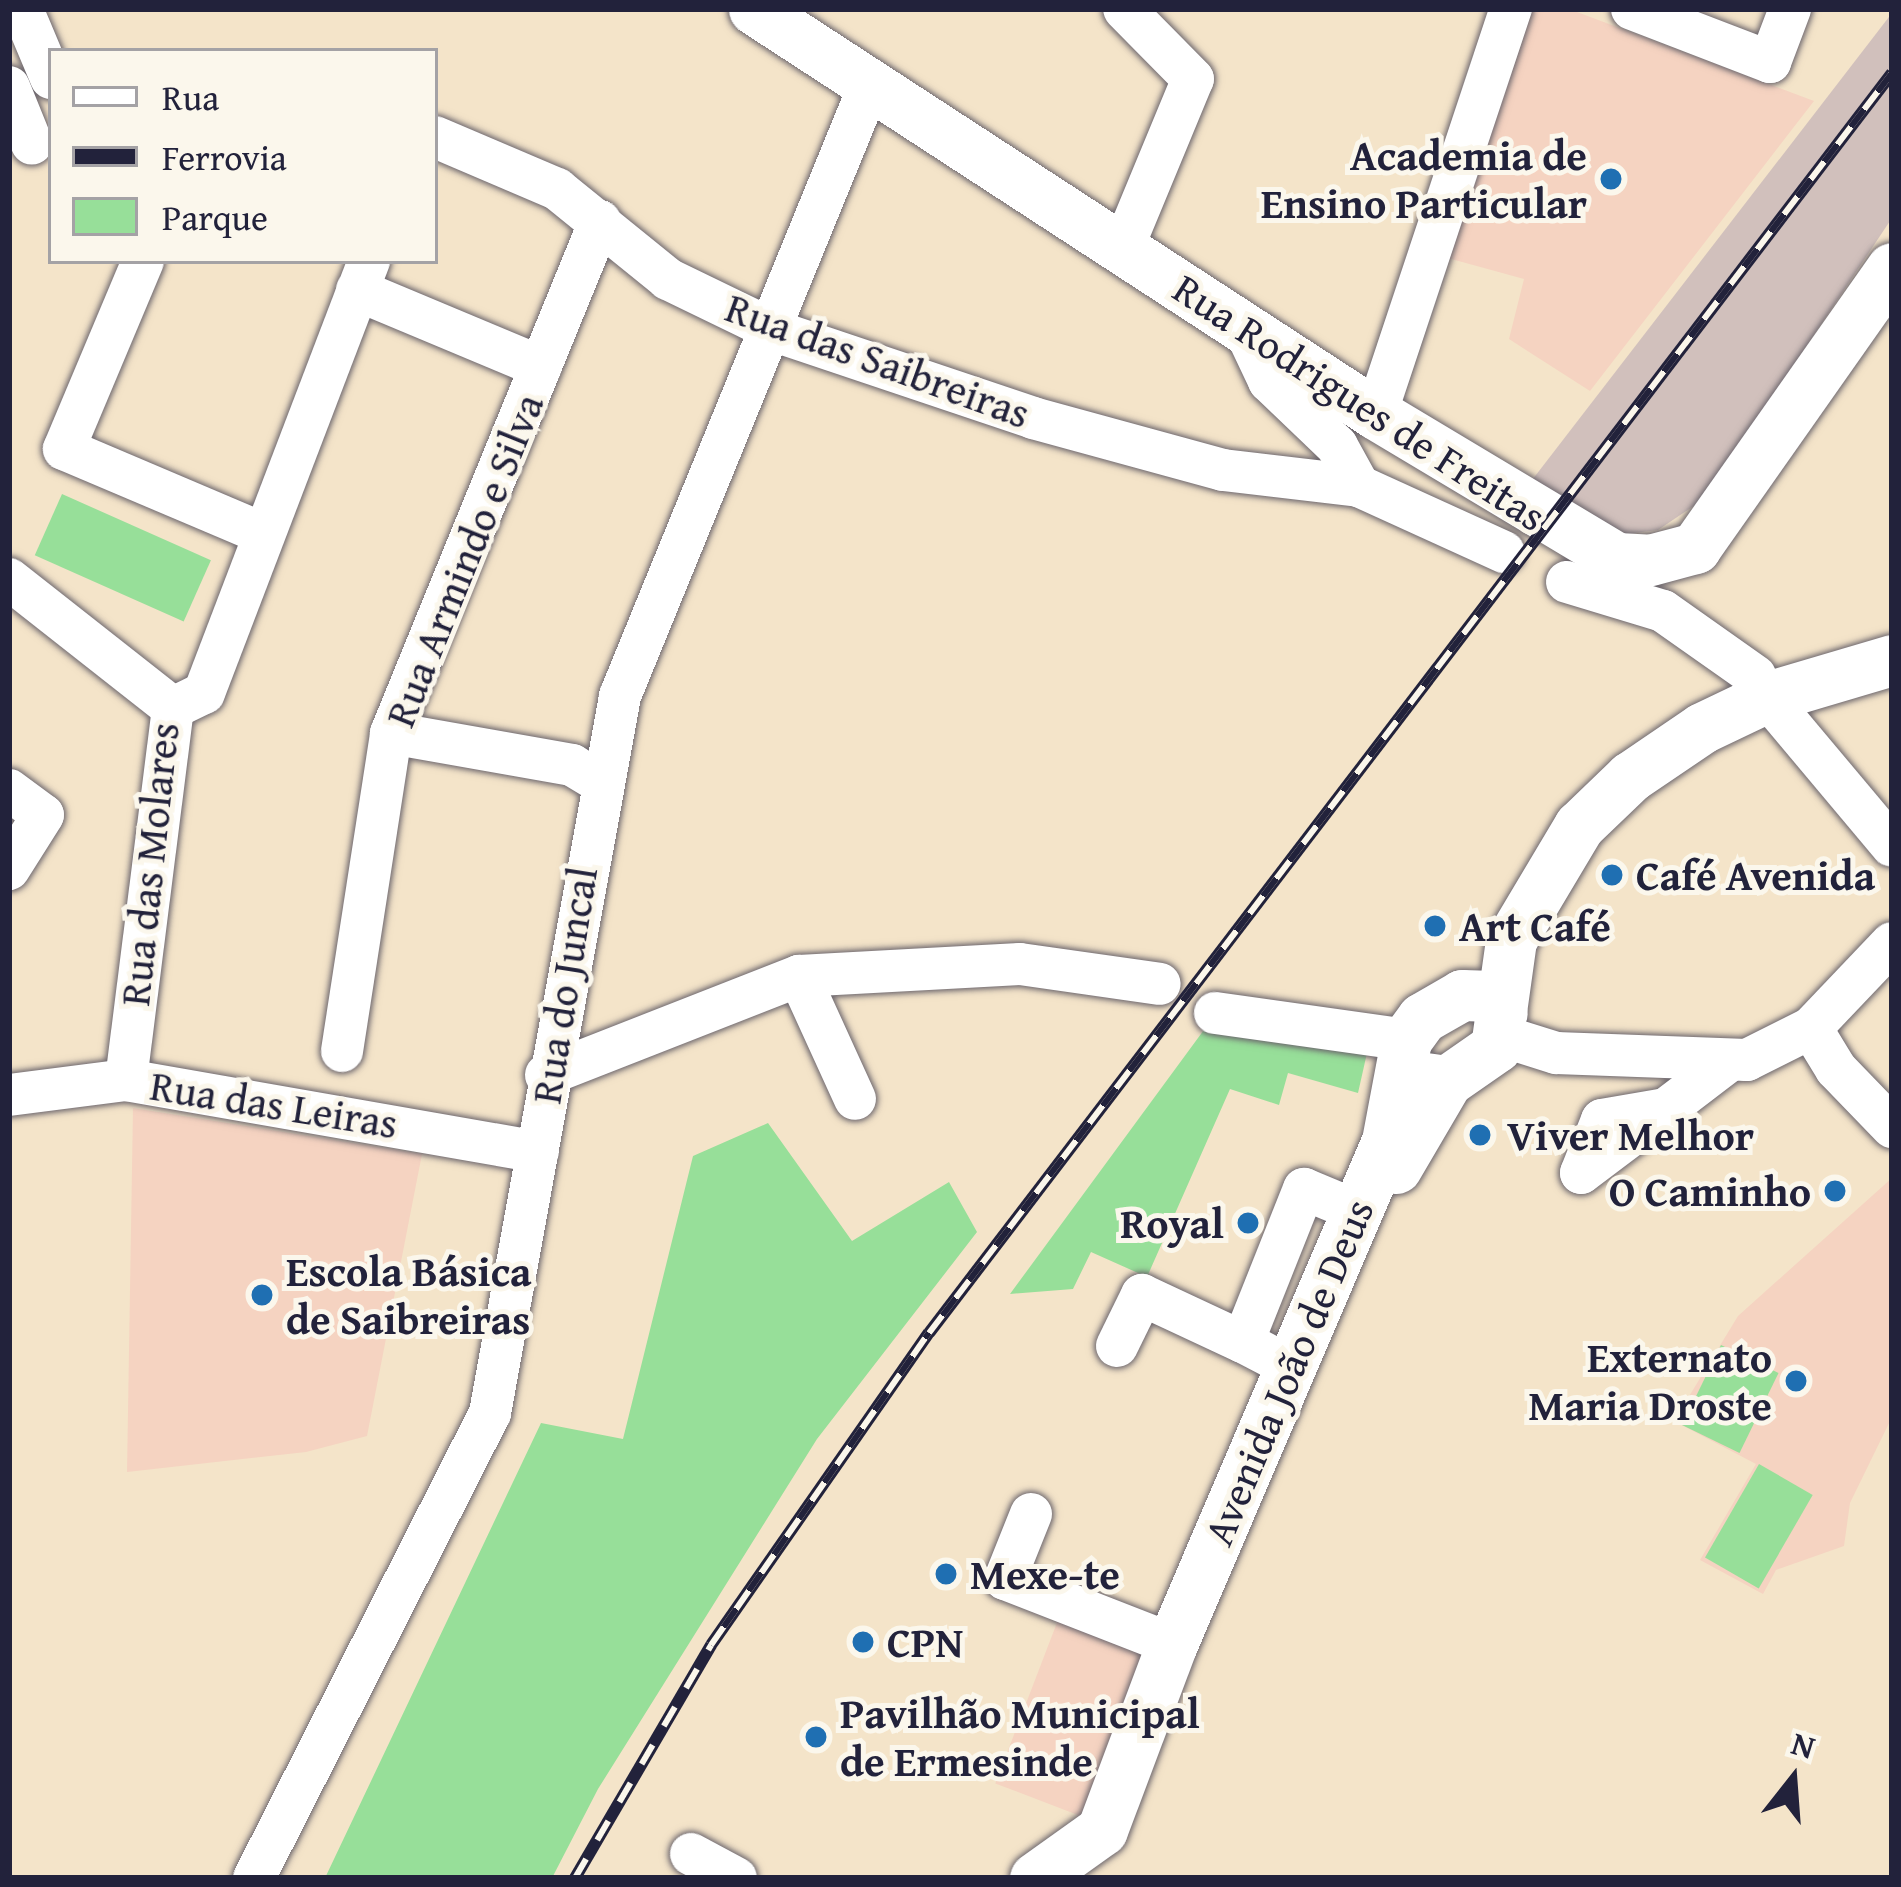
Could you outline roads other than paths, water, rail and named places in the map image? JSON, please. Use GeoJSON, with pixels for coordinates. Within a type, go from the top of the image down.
{"type":"FeatureCollection","features":[{"type":"Feature","properties":{"kind":"main road","name":"Rua Rodrigues de Freitas"},"geometry":{"type":"LineString","coordinates":[[754,9],[1586,546],[1650,560],[1695,548],[1884,296]]}},
{"type":"Feature","properties":{"kind":"main road"},"geometry":{"type":"LineString","coordinates":[[1502,1024],[1511,940],[1579,826],[1630,777],[1761,687],[1892,634]]}},
{"type":"Feature","properties":{"kind":"main road"},"geometry":{"type":"LineString","coordinates":[[1447,1081],[1422,1080],[1404,1046],[1448,1001],[1561,811],[1689,708],[1761,687],[1892,660]]}},
{"type":"Feature","properties":{"kind":"main road"},"geometry":{"type":"LineString","coordinates":[[1448,1001],[1486,996],[1502,1024]]}},
{"type":"Feature","properties":{"kind":"main road","name":"Avenida João de Deus"},"geometry":{"type":"LineString","coordinates":[[1068,1876],[1167,1676],[1415,1124],[1447,1081],[1475,1066],[1502,1024]]}},
{"type":"Feature","properties":{"kind":"main road","name":"Avenida João de Deus"},"geometry":{"type":"LineString","coordinates":[[1167,1676],[1289,1366],[1387,1141],[1404,1046]]}},
{"type":"Feature","properties":{"kind":"street"},"geometry":{"type":"LineString","coordinates":[[22,9],[48,71]]}},
{"type":"Feature","properties":{"kind":"street"},"geometry":{"type":"LineString","coordinates":[[1122,250],[1192,80],[1124,9]]}},
{"type":"Feature","properties":{"kind":"street"},"geometry":{"type":"LineString","coordinates":[[1376,414],[1510,9]]}},
{"type":"Feature","properties":{"kind":"street"},"geometry":{"type":"LineString","coordinates":[[1632,9],[1719,24],[1770,62],[1790,9]]}},
{"type":"Feature","properties":{"kind":"street","name":"Rua do Juncal"},"geometry":{"type":"LineString","coordinates":[[254,1878],[490,1412],[599,781],[620,696],[775,331],[870,84]]}},
{"type":"Feature","properties":{"kind":"street"},"geometry":{"type":"LineString","coordinates":[[9,87],[30,145]]}},
{"type":"Feature","properties":{"kind":"street","name":"Rua das Saibreiras"},"geometry":{"type":"LineString","coordinates":[[438,138],[557,189],[668,279],[775,331],[1033,418],[1223,470],[1359,486]]}},
{"type":"Feature","properties":{"kind":"street","name":"Rua Armindo e Silva"},"geometry":{"type":"LineString","coordinates":[[342,1051],[391,733],[600,221]]}},
{"type":"Feature","properties":{"kind":"street"},"geometry":{"type":"LineString","coordinates":[[142,264],[64,449],[262,533]]}},
{"type":"Feature","properties":{"kind":"street"},"geometry":{"type":"LineString","coordinates":[[173,708],[205,693],[363,275],[541,367]]}},
{"type":"Feature","properties":{"kind":"street"},"geometry":{"type":"LineString","coordinates":[[1244,328],[1269,381],[1337,446],[1359,486],[1504,552]]}},
{"type":"Feature","properties":{"kind":"street","name":"Rua das Molares"},"geometry":{"type":"LineString","coordinates":[[9,579],[173,708],[126,1080]]}},
{"type":"Feature","properties":{"kind":"street"},"geometry":{"type":"LineString","coordinates":[[1567,582],[1663,611],[1761,687],[1892,846]]}},
{"type":"Feature","properties":{"kind":"street"},"geometry":{"type":"LineString","coordinates":[[391,733],[572,765],[599,781]]}},
{"type":"Feature","properties":{"kind":"street"},"geometry":{"type":"LineString","coordinates":[[9,790],[44,815],[9,869]]}},
{"type":"Feature","properties":{"kind":"street"},"geometry":{"type":"LineString","coordinates":[[1502,1024],[1556,1052],[1729,1061],[1777,1051],[1811,1028],[1892,944]]}},
{"type":"Feature","properties":{"kind":"street"},"geometry":{"type":"LineString","coordinates":[[546,1075],[800,976],[1020,964],[1160,984]]}},
{"type":"Feature","properties":{"kind":"street"},"geometry":{"type":"LineString","coordinates":[[800,976],[856,1100]]}},
{"type":"Feature","properties":{"kind":"street"},"geometry":{"type":"LineString","coordinates":[[1215,1013],[1404,1046]]}},
{"type":"Feature","properties":{"kind":"street"},"geometry":{"type":"LineString","coordinates":[[1811,1028],[1836,1069],[1892,1126]]}},
{"type":"Feature","properties":{"kind":"street"},"geometry":{"type":"LineString","coordinates":[[1666,1109],[1729,1061]]}},
{"type":"Feature","properties":{"kind":"street","name":"Rua das Leiras"},"geometry":{"type":"LineString","coordinates":[[9,1095],[126,1080],[538,1152]]}},
{"type":"Feature","properties":{"kind":"street"},"geometry":{"type":"LineString","coordinates":[[1243,1342],[1304,1189],[1357,1211]]}},
{"type":"Feature","properties":{"kind":"street"},"geometry":{"type":"LineString","coordinates":[[1118,1346],[1142,1295],[1289,1366]]}},
{"type":"Feature","properties":{"kind":"street"},"geometry":{"type":"LineString","coordinates":[[1031,1514],[1005,1579],[1167,1676]]}},
{"type":"Feature","properties":{"kind":"street"},"geometry":{"type":"LineString","coordinates":[[691,1854],[736,1878]]}},
{"type":"Feature","properties":{"kind":"railway"},"geometry":{"type":"LineString","coordinates":[[575,1878],[711,1645],[929,1333],[1892,73]]}},
{"type":"Feature","properties":{"kind":"place","name":"Academia de Ensino Particular"},"geometry":{"type":"Point","coordinates":[1611,179]}},
{"type":"Feature","properties":{"kind":"place","name":"Café Avenida"},"geometry":{"type":"Point","coordinates":[1612,875]}},
{"type":"Feature","properties":{"kind":"place","name":"Art Café"},"geometry":{"type":"Point","coordinates":[1435,926]}},
{"type":"Feature","properties":{"kind":"place","name":"Viver Melhor"},"geometry":{"type":"Point","coordinates":[1480,1135]}},
{"type":"Feature","properties":{"kind":"place","name":"O Caminho"},"geometry":{"type":"Point","coordinates":[1835,1191]}},
{"type":"Feature","properties":{"kind":"place","name":"Royal"},"geometry":{"type":"Point","coordinates":[1248,1223]}},
{"type":"Feature","properties":{"kind":"place","name":"Escola Básica de Saibreiras"},"geometry":{"type":"Point","coordinates":[262,1295]}},
{"type":"Feature","properties":{"kind":"place","name":"Externato Maria Droste"},"geometry":{"type":"Point","coordinates":[1796,1381]}},
{"type":"Feature","properties":{"kind":"place","name":"Mexe-te"},"geometry":{"type":"Point","coordinates":[946,1574]}},
{"type":"Feature","properties":{"kind":"place","name":"CPN"},"geometry":{"type":"Point","coordinates":[863,1642]}},
{"type":"Feature","properties":{"kind":"place","name":"Pavilhão Municipal de Ermesinde"},"geometry":{"type":"Point","coordinates":[816,1737]}}]}
